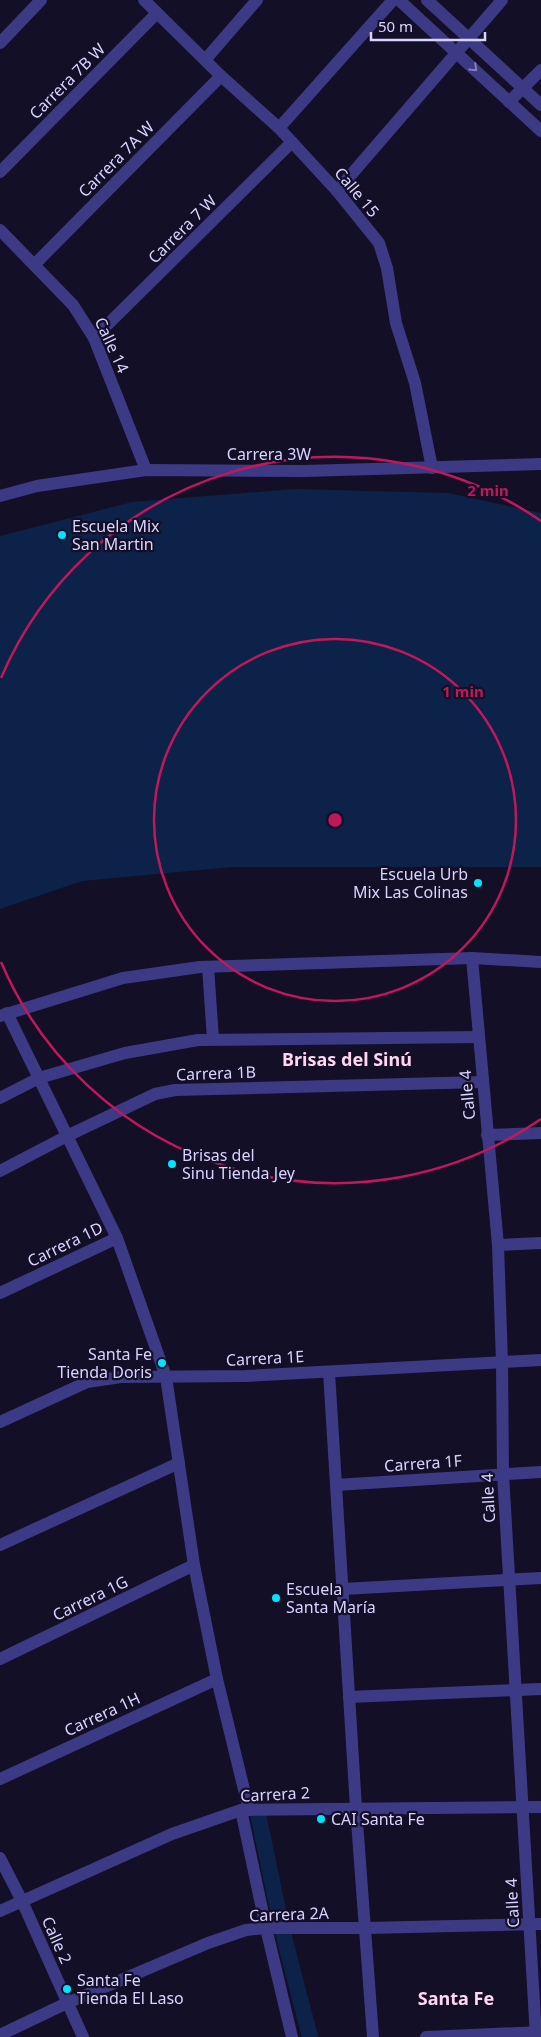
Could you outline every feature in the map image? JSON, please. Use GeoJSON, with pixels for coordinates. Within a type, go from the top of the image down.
{"type":"FeatureCollection","features":[{"type":"Feature","properties":{"kind":"street"},"geometry":{"type":"LineString","coordinates":[[0,43],[41,0]]}},
{"type":"Feature","properties":{"kind":"street","name":"Calle 15"},"geometry":{"type":"LineString","coordinates":[[144,0],[221,76],[292,142],[337,191],[379,243],[387,268],[396,323],[415,383],[432,468]]}},
{"type":"Feature","properties":{"kind":"street"},"geometry":{"type":"LineString","coordinates":[[205,60],[257,0]]}},
{"type":"Feature","properties":{"kind":"street"},"geometry":{"type":"LineString","coordinates":[[278,128],[393,0]]}},
{"type":"Feature","properties":{"kind":"street"},"geometry":{"type":"LineString","coordinates":[[399,0],[541,131]]}},
{"type":"Feature","properties":{"kind":"street"},"geometry":{"type":"LineString","coordinates":[[427,0],[541,105]]}},
{"type":"Feature","properties":{"kind":"street"},"geometry":{"type":"LineString","coordinates":[[337,191],[502,0]]}},
{"type":"Feature","properties":{"kind":"street","name":"Carrera 7B W"},"geometry":{"type":"LineString","coordinates":[[0,172],[157,13]]}},
{"type":"Feature","properties":{"kind":"street"},"geometry":{"type":"LineString","coordinates":[[509,102],[541,70]]}},
{"type":"Feature","properties":{"kind":"street","name":"Carrera 7A W"},"geometry":{"type":"LineString","coordinates":[[34,264],[221,76]]}},
{"type":"Feature","properties":{"kind":"street","name":"Carrera 7 W"},"geometry":{"type":"LineString","coordinates":[[94,338],[292,142]]}},
{"type":"Feature","properties":{"kind":"street","name":"Calle 14"},"geometry":{"type":"LineString","coordinates":[[0,230],[73,305],[94,338],[146,470]]}},
{"type":"Feature","properties":{"kind":"street","name":"Carrera 3W"},"geometry":{"type":"LineString","coordinates":[[0,496],[37,486],[146,470],[304,471],[541,464]]}},
{"type":"Feature","properties":{"kind":"street"},"geometry":{"type":"LineString","coordinates":[[292,2037],[269,1928],[250,1810],[217,1679],[194,1565],[166,1377],[117,1238],[39,1078],[3,1014],[123,978],[208,967],[472,958],[541,962]]}},
{"type":"Feature","properties":{"kind":"street","name":"Calle 4"},"geometry":{"type":"LineString","coordinates":[[472,958],[486,1135],[498,1244],[503,1474],[523,1807],[535,1924],[538,2034]]}},
{"type":"Feature","properties":{"kind":"street"},"geometry":{"type":"LineString","coordinates":[[208,967],[214,1039]]}},
{"type":"Feature","properties":{"kind":"street"},"geometry":{"type":"LineString","coordinates":[[0,1098],[39,1078],[125,1053],[214,1039],[479,1037]]}},
{"type":"Feature","properties":{"kind":"street","name":"Carrera 1B"},"geometry":{"type":"LineString","coordinates":[[0,1171],[67,1136],[155,1094],[175,1090],[482,1082]]}},
{"type":"Feature","properties":{"kind":"street"},"geometry":{"type":"LineString","coordinates":[[486,1135],[541,1133]]}},
{"type":"Feature","properties":{"kind":"street","name":"Carrera 1D"},"geometry":{"type":"LineString","coordinates":[[0,1294],[117,1238]]}},
{"type":"Feature","properties":{"kind":"street"},"geometry":{"type":"LineString","coordinates":[[498,1244],[541,1243]]}},
{"type":"Feature","properties":{"kind":"street","name":"Carrera 1E"},"geometry":{"type":"LineString","coordinates":[[0,1422],[88,1382],[121,1377],[245,1376],[541,1360]]}},
{"type":"Feature","properties":{"kind":"street"},"geometry":{"type":"LineString","coordinates":[[329,1372],[356,1808],[373,2037]]}},
{"type":"Feature","properties":{"kind":"street"},"geometry":{"type":"LineString","coordinates":[[0,1545],[179,1463]]}},
{"type":"Feature","properties":{"kind":"street","name":"Carrera 1F"},"geometry":{"type":"LineString","coordinates":[[336,1485],[541,1472]]}},
{"type":"Feature","properties":{"kind":"street","name":"Carrera 1G"},"geometry":{"type":"LineString","coordinates":[[0,1659],[194,1565]]}},
{"type":"Feature","properties":{"kind":"street"},"geometry":{"type":"LineString","coordinates":[[343,1589],[541,1578]]}},
{"type":"Feature","properties":{"kind":"street","name":"Carrera 1H"},"geometry":{"type":"LineString","coordinates":[[0,1779],[217,1679]]}},
{"type":"Feature","properties":{"kind":"street"},"geometry":{"type":"LineString","coordinates":[[349,1697],[541,1689]]}},
{"type":"Feature","properties":{"kind":"street","name":"Carrera 2"},"geometry":{"type":"LineString","coordinates":[[0,1911],[172,1834],[250,1810],[541,1807]]}},
{"type":"Feature","properties":{"kind":"street","name":"Calle 2"},"geometry":{"type":"LineString","coordinates":[[0,1858],[22,1901],[83,2037]]}},
{"type":"Feature","properties":{"kind":"street","name":"Carrera 2A"},"geometry":{"type":"LineString","coordinates":[[0,2035],[67,2003],[246,1930],[269,1928],[535,1924]]}},
{"type":"Feature","properties":{"kind":"street"},"geometry":{"type":"LineString","coordinates":[[426,2037],[538,2034]]}},
{"type":"Feature","properties":{"kind":"water"},"geometry":{"type":"Polygon","coordinates":[[[294,489],[448,493],[541,513],[541,867],[232,867],[82,881],[0,909],[0,536],[132,502],[294,489]]]}},
{"type":"Feature","properties":{"kind":"waterway"},"geometry":{"type":"LineString","coordinates":[[258,1814],[282,1929],[310,2037]]}},
{"type":"Feature","properties":{"kind":"place","name":"Escuela Mix San Martin"},"geometry":{"type":"Point","coordinates":[62,535]}},
{"type":"Feature","properties":{"kind":"place","name":"Escuela Urb Mix Las Colinas"},"geometry":{"type":"Point","coordinates":[478,883]}},
{"type":"Feature","properties":{"kind":"place","name":"Brisas del Sinu Tienda Jey"},"geometry":{"type":"Point","coordinates":[172,1164]}},
{"type":"Feature","properties":{"kind":"place","name":"Santa Fe Tienda Doris"},"geometry":{"type":"Point","coordinates":[162,1363]}},
{"type":"Feature","properties":{"kind":"place","name":"Escuela Santa María"},"geometry":{"type":"Point","coordinates":[276,1598]}},
{"type":"Feature","properties":{"kind":"place","name":"CAI Santa Fe"},"geometry":{"type":"Point","coordinates":[321,1819]}},
{"type":"Feature","properties":{"kind":"place","name":"Santa Fe Tienda El Laso"},"geometry":{"type":"Point","coordinates":[67,1989]}},
{"type":"Feature","properties":{"kind":"district","name":"Brisas del Sinú"},"geometry":{"type":"Point","coordinates":[347,1060]}},
{"type":"Feature","properties":{"kind":"district","name":"Santa Fe"},"geometry":{"type":"Point","coordinates":[456,1999]}}]}
